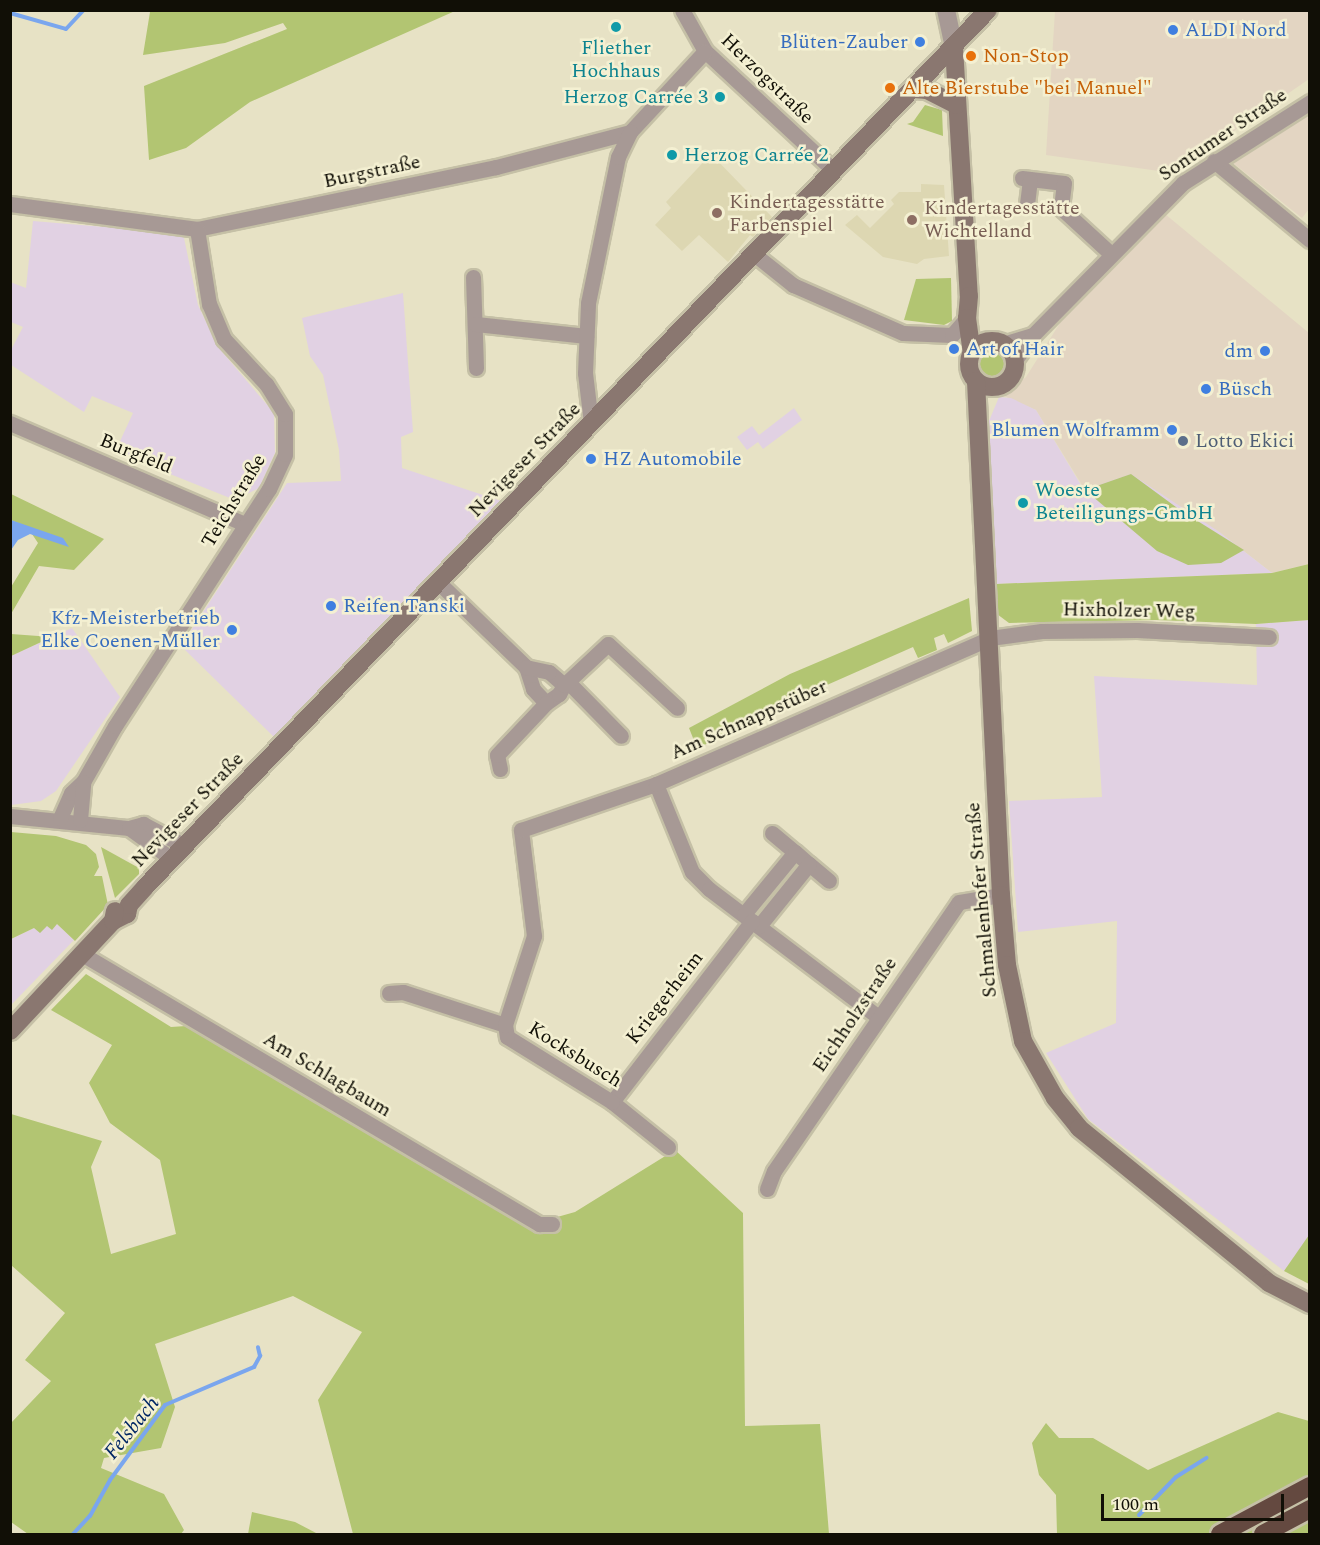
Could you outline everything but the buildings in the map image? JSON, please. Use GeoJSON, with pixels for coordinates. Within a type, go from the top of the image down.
{"type":"FeatureCollection","features":[{"type":"Feature","properties":{"kind":"highway"},"geometry":{"type":"LineString","coordinates":[[1220,1534],[1310,1486]]}},
{"type":"Feature","properties":{"kind":"highway"},"geometry":{"type":"LineString","coordinates":[[1263,1534],[1310,1509]]}},
{"type":"Feature","properties":{"kind":"main road","name":"Nevigeser Straße"},"geometry":{"type":"LineString","coordinates":[[10,1030],[113,921],[115,912],[129,905],[988,10]]}},
{"type":"Feature","properties":{"kind":"main road"},"geometry":{"type":"LineString","coordinates":[[954,46],[969,296],[967,318],[972,352],[969,369],[984,384],[1011,377],[1015,360],[980,328],[969,296]]}},
{"type":"Feature","properties":{"kind":"main road"},"geometry":{"type":"LineString","coordinates":[[914,89],[927,90],[956,105]]}},
{"type":"Feature","properties":{"kind":"main road"},"geometry":{"type":"LineString","coordinates":[[972,352],[997,342]]}},
{"type":"Feature","properties":{"kind":"main road","name":"Schmalenhofer Straße"},"geometry":{"type":"LineString","coordinates":[[984,384],[976,432],[989,631],[1001,894],[1015,1016],[1030,1056],[1054,1098],[1079,1128],[1269,1283],[1310,1304]]}},
{"type":"Feature","properties":{"kind":"street","name":"Herzogstraße"},"geometry":{"type":"LineString","coordinates":[[682,10],[705,51],[834,171]]}},
{"type":"Feature","properties":{"kind":"street"},"geometry":{"type":"LineString","coordinates":[[946,10],[954,46]]}},
{"type":"Feature","properties":{"kind":"street"},"geometry":{"type":"LineString","coordinates":[[591,423],[585,374],[586,336],[594,267],[618,157],[630,132],[705,51]]}},
{"type":"Feature","properties":{"kind":"street","name":"Sontumer Straße"},"geometry":{"type":"LineString","coordinates":[[1015,360],[1033,335],[1182,183],[1310,102]]}},
{"type":"Feature","properties":{"kind":"street","name":"Burgstraße"},"geometry":{"type":"LineString","coordinates":[[10,204],[197,229],[496,168],[630,132]]}},
{"type":"Feature","properties":{"kind":"street"},"geometry":{"type":"LineString","coordinates":[[1214,161],[1310,240]]}},
{"type":"Feature","properties":{"kind":"street"},"geometry":{"type":"LineString","coordinates":[[1028,204],[1026,178],[1065,176],[1061,208],[1111,254]]}},
{"type":"Feature","properties":{"kind":"street","name":"Teichstraße"},"geometry":{"type":"LineString","coordinates":[[80,820],[83,782],[279,473],[288,427],[285,414],[266,384],[224,339],[209,304],[197,229]]}},
{"type":"Feature","properties":{"kind":"street"},"geometry":{"type":"LineString","coordinates":[[754,254],[793,285],[892,329],[915,335],[952,335],[967,318]]}},
{"type":"Feature","properties":{"kind":"street"},"geometry":{"type":"LineString","coordinates":[[473,277],[476,368]]}},
{"type":"Feature","properties":{"kind":"street"},"geometry":{"type":"LineString","coordinates":[[476,324],[586,336]]}},
{"type":"Feature","properties":{"kind":"street","name":"Sontumer Straße"},"geometry":{"type":"LineString","coordinates":[[997,342],[1033,335]]}},
{"type":"Feature","properties":{"kind":"street","name":"Burgfeld"},"geometry":{"type":"LineString","coordinates":[[10,423],[245,524]]}},
{"type":"Feature","properties":{"kind":"street"},"geometry":{"type":"LineString","coordinates":[[438,582],[526,667],[533,689],[546,703]]}},
{"type":"Feature","properties":{"kind":"street","name":"Hixholzer Weg"},"geometry":{"type":"LineString","coordinates":[[989,631],[1137,630],[1269,637]]}},
{"type":"Feature","properties":{"kind":"street","name":"Am Schnappstüber"},"geometry":{"type":"LineString","coordinates":[[505,1025],[534,936],[521,830],[656,784],[989,631]]}},
{"type":"Feature","properties":{"kind":"street"},"geometry":{"type":"LineString","coordinates":[[500,769],[498,755],[546,703],[560,694],[566,684],[609,644],[677,708]]}},
{"type":"Feature","properties":{"kind":"street"},"geometry":{"type":"LineString","coordinates":[[526,667],[549,672],[566,684],[621,736]]}},
{"type":"Feature","properties":{"kind":"street","name":"Teichstraße"},"geometry":{"type":"LineString","coordinates":[[60,818],[74,787],[83,782]]}},
{"type":"Feature","properties":{"kind":"street"},"geometry":{"type":"LineString","coordinates":[[656,784],[692,872],[877,1017]]}},
{"type":"Feature","properties":{"kind":"street"},"geometry":{"type":"LineString","coordinates":[[10,816],[80,820],[129,828],[178,853]]}},
{"type":"Feature","properties":{"kind":"street"},"geometry":{"type":"LineString","coordinates":[[772,833],[829,881]]}},
{"type":"Feature","properties":{"kind":"street","name":"Kriegerheim"},"geometry":{"type":"LineString","coordinates":[[612,1102],[751,920],[795,852]]}},
{"type":"Feature","properties":{"kind":"street","name":"Kriegerheim"},"geometry":{"type":"LineString","coordinates":[[751,920],[810,864]]}},
{"type":"Feature","properties":{"kind":"street","name":"Eichholzstraße"},"geometry":{"type":"LineString","coordinates":[[767,1189],[774,1171],[877,1017],[959,902],[1001,894]]}},
{"type":"Feature","properties":{"kind":"street","name":"Am Schlagbaum"},"geometry":{"type":"LineString","coordinates":[[82,954],[539,1224],[552,1224]]}},
{"type":"Feature","properties":{"kind":"street","name":"Kocksbusch"},"geometry":{"type":"LineString","coordinates":[[389,993],[404,992],[505,1025],[507,1037],[612,1102],[668,1147]]}},
{"type":"Feature","properties":{"kind":"shaded area"},"geometry":{"type":"Polygon","coordinates":[[[1055,11],[1309,11],[1309,79],[1173,173],[1046,155],[1055,11]]]}},
{"type":"Feature","properties":{"kind":"shaded area"},"geometry":{"type":"Polygon","coordinates":[[[1309,108],[1309,209],[1302,218],[1233,163],[1309,108]]]}},
{"type":"Feature","properties":{"kind":"shaded area","name":"Kindertagesstätte Farbenspiel"},"geometry":{"type":"Polygon","coordinates":[[[711,154],[772,217],[753,237],[750,235],[728,262],[699,235],[682,251],[655,225],[671,208],[666,202],[711,154]]]}},
{"type":"Feature","properties":{"kind":"shaded area","name":"Kindertagesstätte Wichtelland"},"geometry":{"type":"Polygon","coordinates":[[[921,184],[944,185],[949,256],[924,259],[917,264],[883,257],[845,225],[857,215],[870,228],[894,204],[891,200],[899,192],[921,192],[921,184]]]}},
{"type":"Feature","properties":{"kind":"shaded area"},"geometry":{"type":"Polygon","coordinates":[[[1165,214],[1309,333],[1309,564],[1272,573],[1218,531],[1180,510],[1085,490],[1036,410],[1004,396],[1026,377],[1065,315],[1165,214]]]}},
{"type":"Feature","properties":{"kind":"shaded area"},"geometry":{"type":"Polygon","coordinates":[[[33,221],[176,233],[184,238],[198,305],[218,347],[274,413],[275,453],[259,488],[235,500],[115,452],[133,413],[92,396],[84,412],[11,365],[11,350],[23,327],[11,322],[10,282],[26,288],[33,221]]]}},
{"type":"Feature","properties":{"kind":"shaded area"},"geometry":{"type":"Polygon","coordinates":[[[403,293],[413,432],[401,437],[402,468],[501,501],[274,737],[181,646],[287,483],[341,481],[339,450],[323,375],[310,356],[302,318],[403,293]]]}},
{"type":"Feature","properties":{"kind":"shaded area"},"geometry":{"type":"Polygon","coordinates":[[[999,397],[1011,398],[1036,410],[1084,490],[1131,474],[1218,531],[1272,573],[996,584],[989,421],[999,397]]]}},
{"type":"Feature","properties":{"kind":"shaded area"},"geometry":{"type":"Polygon","coordinates":[[[794,408],[802,420],[763,449],[758,442],[747,450],[737,437],[752,426],[759,435],[794,408]]]}},
{"type":"Feature","properties":{"kind":"shaded area"},"geometry":{"type":"Polygon","coordinates":[[[1309,620],[1310,1235],[1284,1271],[1088,1119],[1046,1053],[1116,1023],[1117,921],[1018,932],[1009,801],[1102,797],[1094,676],[1257,685],[1256,624],[1309,620]]]}},
{"type":"Feature","properties":{"kind":"shaded area"},"geometry":{"type":"Polygon","coordinates":[[[72,628],[120,697],[56,791],[41,801],[11,805],[11,656],[72,628]]]}},
{"type":"Feature","properties":{"kind":"shaded area"},"geometry":{"type":"Polygon","coordinates":[[[57,924],[74,940],[11,1005],[11,939],[34,928],[57,924]]]}},
{"type":"Feature","properties":{"kind":"green space"},"geometry":{"type":"Polygon","coordinates":[[[139,11],[455,11],[250,102],[186,148],[149,160],[144,86],[287,29],[283,23],[225,43],[143,55],[150,12],[139,11]]]}},
{"type":"Feature","properties":{"kind":"green space"},"geometry":{"type":"Polygon","coordinates":[[[925,105],[942,110],[943,136],[907,124],[913,122],[925,105]]]}},
{"type":"Feature","properties":{"kind":"green space"},"geometry":{"type":"Polygon","coordinates":[[[951,278],[952,321],[944,325],[904,320],[916,279],[951,278]]]}},
{"type":"Feature","properties":{"kind":"green space"},"geometry":{"type":"Polygon","coordinates":[[[992,352],[1001,355],[1004,364],[1001,373],[992,376],[983,373],[980,364],[983,355],[992,352]]]}},
{"type":"Feature","properties":{"kind":"green space"},"geometry":{"type":"Polygon","coordinates":[[[1131,474],[1180,510],[1244,550],[1221,563],[1188,565],[1157,551],[1085,490],[1131,474]]]}},
{"type":"Feature","properties":{"kind":"green space"},"geometry":{"type":"Polygon","coordinates":[[[11,494],[104,539],[74,570],[39,566],[11,614],[11,587],[38,543],[28,528],[11,520],[11,494]]]}},
{"type":"Feature","properties":{"kind":"green space"},"geometry":{"type":"Polygon","coordinates":[[[1309,564],[1309,620],[1256,624],[1156,620],[1009,623],[997,614],[996,584],[1272,573],[1309,564]]]}},
{"type":"Feature","properties":{"kind":"green space"},"geometry":{"type":"Polygon","coordinates":[[[969,598],[972,631],[948,643],[944,634],[934,638],[937,650],[918,658],[913,647],[768,711],[769,717],[697,748],[689,728],[790,674],[969,598]]]}},
{"type":"Feature","properties":{"kind":"green space"},"geometry":{"type":"Polygon","coordinates":[[[11,634],[52,637],[11,656],[11,634]]]}},
{"type":"Feature","properties":{"kind":"green space"},"geometry":{"type":"Polygon","coordinates":[[[11,832],[56,836],[86,845],[96,854],[99,867],[94,876],[102,876],[108,905],[75,941],[57,924],[52,930],[47,926],[40,933],[34,928],[11,939],[11,832]]]}},
{"type":"Feature","properties":{"kind":"green space"},"geometry":{"type":"Polygon","coordinates":[[[101,847],[139,868],[139,874],[115,898],[101,847]]]}},
{"type":"Feature","properties":{"kind":"green space"},"geometry":{"type":"Polygon","coordinates":[[[86,974],[171,1027],[186,1026],[517,1220],[543,1221],[575,1212],[675,1150],[743,1213],[745,1426],[820,1424],[829,1534],[353,1534],[318,1400],[362,1332],[293,1296],[155,1344],[175,1407],[161,1448],[104,1458],[101,1468],[164,1494],[184,1530],[181,1534],[28,1534],[11,1522],[11,1423],[51,1381],[25,1360],[65,1313],[11,1265],[11,1114],[102,1141],[91,1167],[111,1254],[176,1234],[160,1160],[110,1123],[89,1083],[112,1045],[51,1010],[86,974]]]}},
{"type":"Feature","properties":{"kind":"green space"},"geometry":{"type":"Polygon","coordinates":[[[1309,1235],[1309,1284],[1284,1271],[1309,1235]]]}},
{"type":"Feature","properties":{"kind":"green space"},"geometry":{"type":"Polygon","coordinates":[[[1278,1412],[1309,1421],[1309,1534],[1057,1534],[1056,1495],[1039,1475],[1032,1443],[1046,1423],[1059,1438],[1093,1438],[1148,1470],[1278,1412]]]}},
{"type":"Feature","properties":{"kind":"green space"},"geometry":{"type":"Polygon","coordinates":[[[252,1512],[295,1522],[318,1534],[248,1534],[252,1512]]]}},
{"type":"Feature","properties":{"kind":"water"},"geometry":{"type":"Polygon","coordinates":[[[11,520],[63,538],[69,547],[30,534],[18,540],[11,550],[11,520]]]}},
{"type":"Feature","properties":{"kind":"waterway"},"geometry":{"type":"LineString","coordinates":[[10,13],[66,29],[84,10]]}},
{"type":"Feature","properties":{"kind":"waterway","name":"Felsbach"},"geometry":{"type":"LineString","coordinates":[[73,1534],[90,1516],[110,1480],[165,1405],[254,1367],[260,1356],[258,1347]]}},
{"type":"Feature","properties":{"kind":"waterway"},"geometry":{"type":"LineString","coordinates":[[1139,1515],[1176,1477],[1206,1458]]}},
{"type":"Feature","properties":{"kind":"place","name":"Fliether Hochhaus"},"geometry":{"type":"Point","coordinates":[616,27]}},
{"type":"Feature","properties":{"kind":"place","name":"ALDI Nord"},"geometry":{"type":"Point","coordinates":[1173,30]}},
{"type":"Feature","properties":{"kind":"place","name":"Blüten-Zauber"},"geometry":{"type":"Point","coordinates":[920,42]}},
{"type":"Feature","properties":{"kind":"place","name":"Non-Stop"},"geometry":{"type":"Point","coordinates":[971,56]}},
{"type":"Feature","properties":{"kind":"place","name":"Alte Bierstube \"bei Manuel\""},"geometry":{"type":"Point","coordinates":[890,88]}},
{"type":"Feature","properties":{"kind":"place","name":"Herzog Carrée 3"},"geometry":{"type":"Point","coordinates":[720,97]}},
{"type":"Feature","properties":{"kind":"place","name":"Herzog Carrée 2"},"geometry":{"type":"Point","coordinates":[672,155]}},
{"type":"Feature","properties":{"kind":"place","name":"Kindertagesstätte Farbenspiel"},"geometry":{"type":"Point","coordinates":[717,213]}},
{"type":"Feature","properties":{"kind":"place","name":"Kindertagesstätte Wichtelland"},"geometry":{"type":"Point","coordinates":[912,220]}},
{"type":"Feature","properties":{"kind":"place","name":"Art of Hair"},"geometry":{"type":"Point","coordinates":[954,349]}},
{"type":"Feature","properties":{"kind":"place","name":"dm"},"geometry":{"type":"Point","coordinates":[1265,351]}},
{"type":"Feature","properties":{"kind":"place","name":"Büsch"},"geometry":{"type":"Point","coordinates":[1206,389]}},
{"type":"Feature","properties":{"kind":"place","name":"Blumen Wolframm"},"geometry":{"type":"Point","coordinates":[1172,430]}},
{"type":"Feature","properties":{"kind":"place","name":"Lotto Ekici"},"geometry":{"type":"Point","coordinates":[1183,441]}},
{"type":"Feature","properties":{"kind":"place","name":"HZ Automobile"},"geometry":{"type":"Point","coordinates":[591,459]}},
{"type":"Feature","properties":{"kind":"place","name":"Woeste Beteiligungs-GmbH"},"geometry":{"type":"Point","coordinates":[1023,503]}},
{"type":"Feature","properties":{"kind":"place","name":"Reifen Tanski"},"geometry":{"type":"Point","coordinates":[331,606]}},
{"type":"Feature","properties":{"kind":"place","name":"Kfz-Meisterbetrieb Elke Coenen-Müller"},"geometry":{"type":"Point","coordinates":[232,630]}}]}
